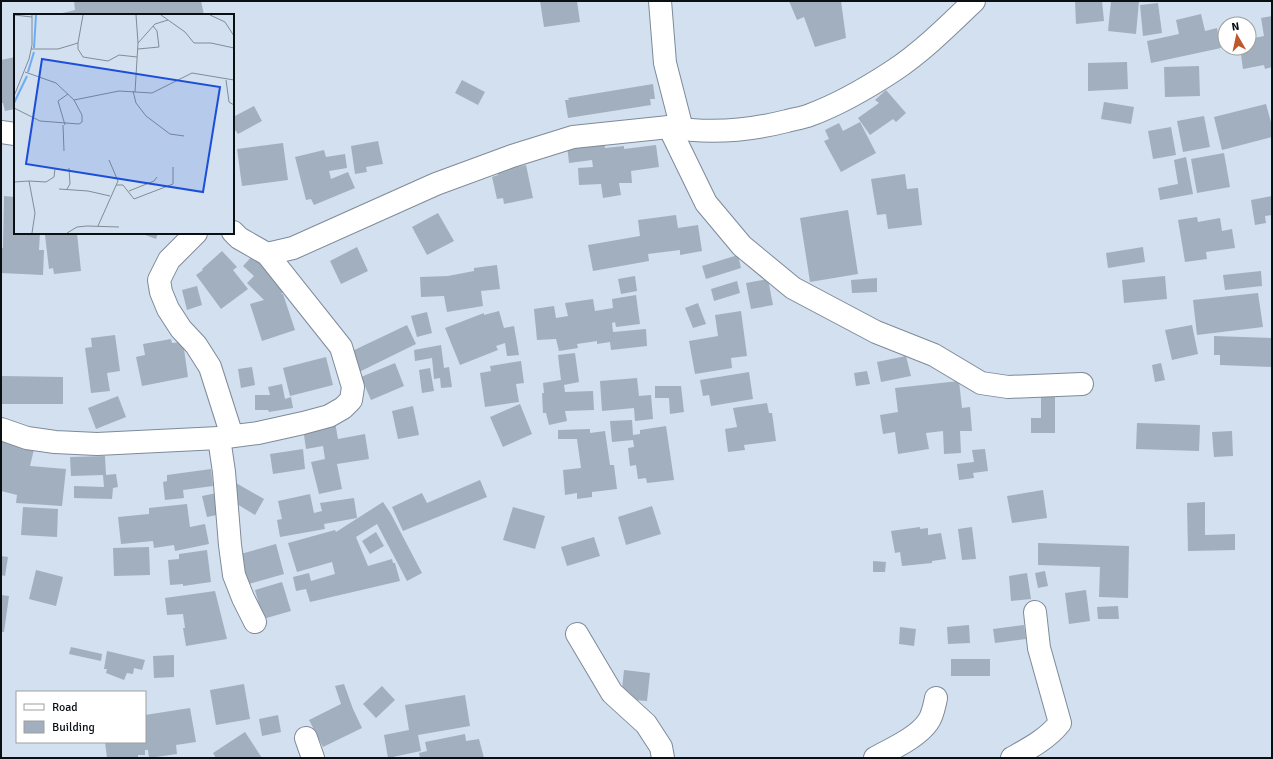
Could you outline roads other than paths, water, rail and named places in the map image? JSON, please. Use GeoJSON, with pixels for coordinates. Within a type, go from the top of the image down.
{"type":"FeatureCollection","features":[{"type":"Feature","properties":{"kind":"street"},"geometry":{"type":"LineString","coordinates":[[660,1],[665,63],[676,128],[706,203],[742,246],[794,288],[876,332],[934,355],[981,383],[1008,387],[1082,384]]}},
{"type":"Feature","properties":{"kind":"street"},"geometry":{"type":"LineString","coordinates":[[267,254],[293,248],[436,184],[512,156],[574,137],[676,128],[725,131],[765,126],[809,116],[854,96],[895,70],[938,35],[974,1]]}},
{"type":"Feature","properties":{"kind":"street"},"geometry":{"type":"LineString","coordinates":[[1,132],[14,134]]}},
{"type":"Feature","properties":{"kind":"street"},"geometry":{"type":"LineString","coordinates":[[1,428],[27,438],[55,442],[97,444],[226,437],[258,433],[329,416],[343,408],[351,400],[353,387],[341,347],[267,254],[239,238],[234,233]]}},
{"type":"Feature","properties":{"kind":"street"},"geometry":{"type":"LineString","coordinates":[[195,234],[169,260],[159,280],[161,292],[168,309],[181,329],[196,344],[210,367],[226,437],[224,472],[234,575],[255,622]]}},
{"type":"Feature","properties":{"kind":"street"},"geometry":{"type":"LineString","coordinates":[[1012,758],[1043,740],[1054,731],[1060,723],[1039,648],[1035,612]]}},
{"type":"Feature","properties":{"kind":"street"},"geometry":{"type":"LineString","coordinates":[[577,634],[612,693],[646,724],[661,747],[663,758]]}},
{"type":"Feature","properties":{"kind":"street"},"geometry":{"type":"LineString","coordinates":[[875,758],[919,732],[928,722],[934,711],[936,698]]}},
{"type":"Feature","properties":{"kind":"street"},"geometry":{"type":"LineString","coordinates":[[306,738],[313,758]]}}]}
